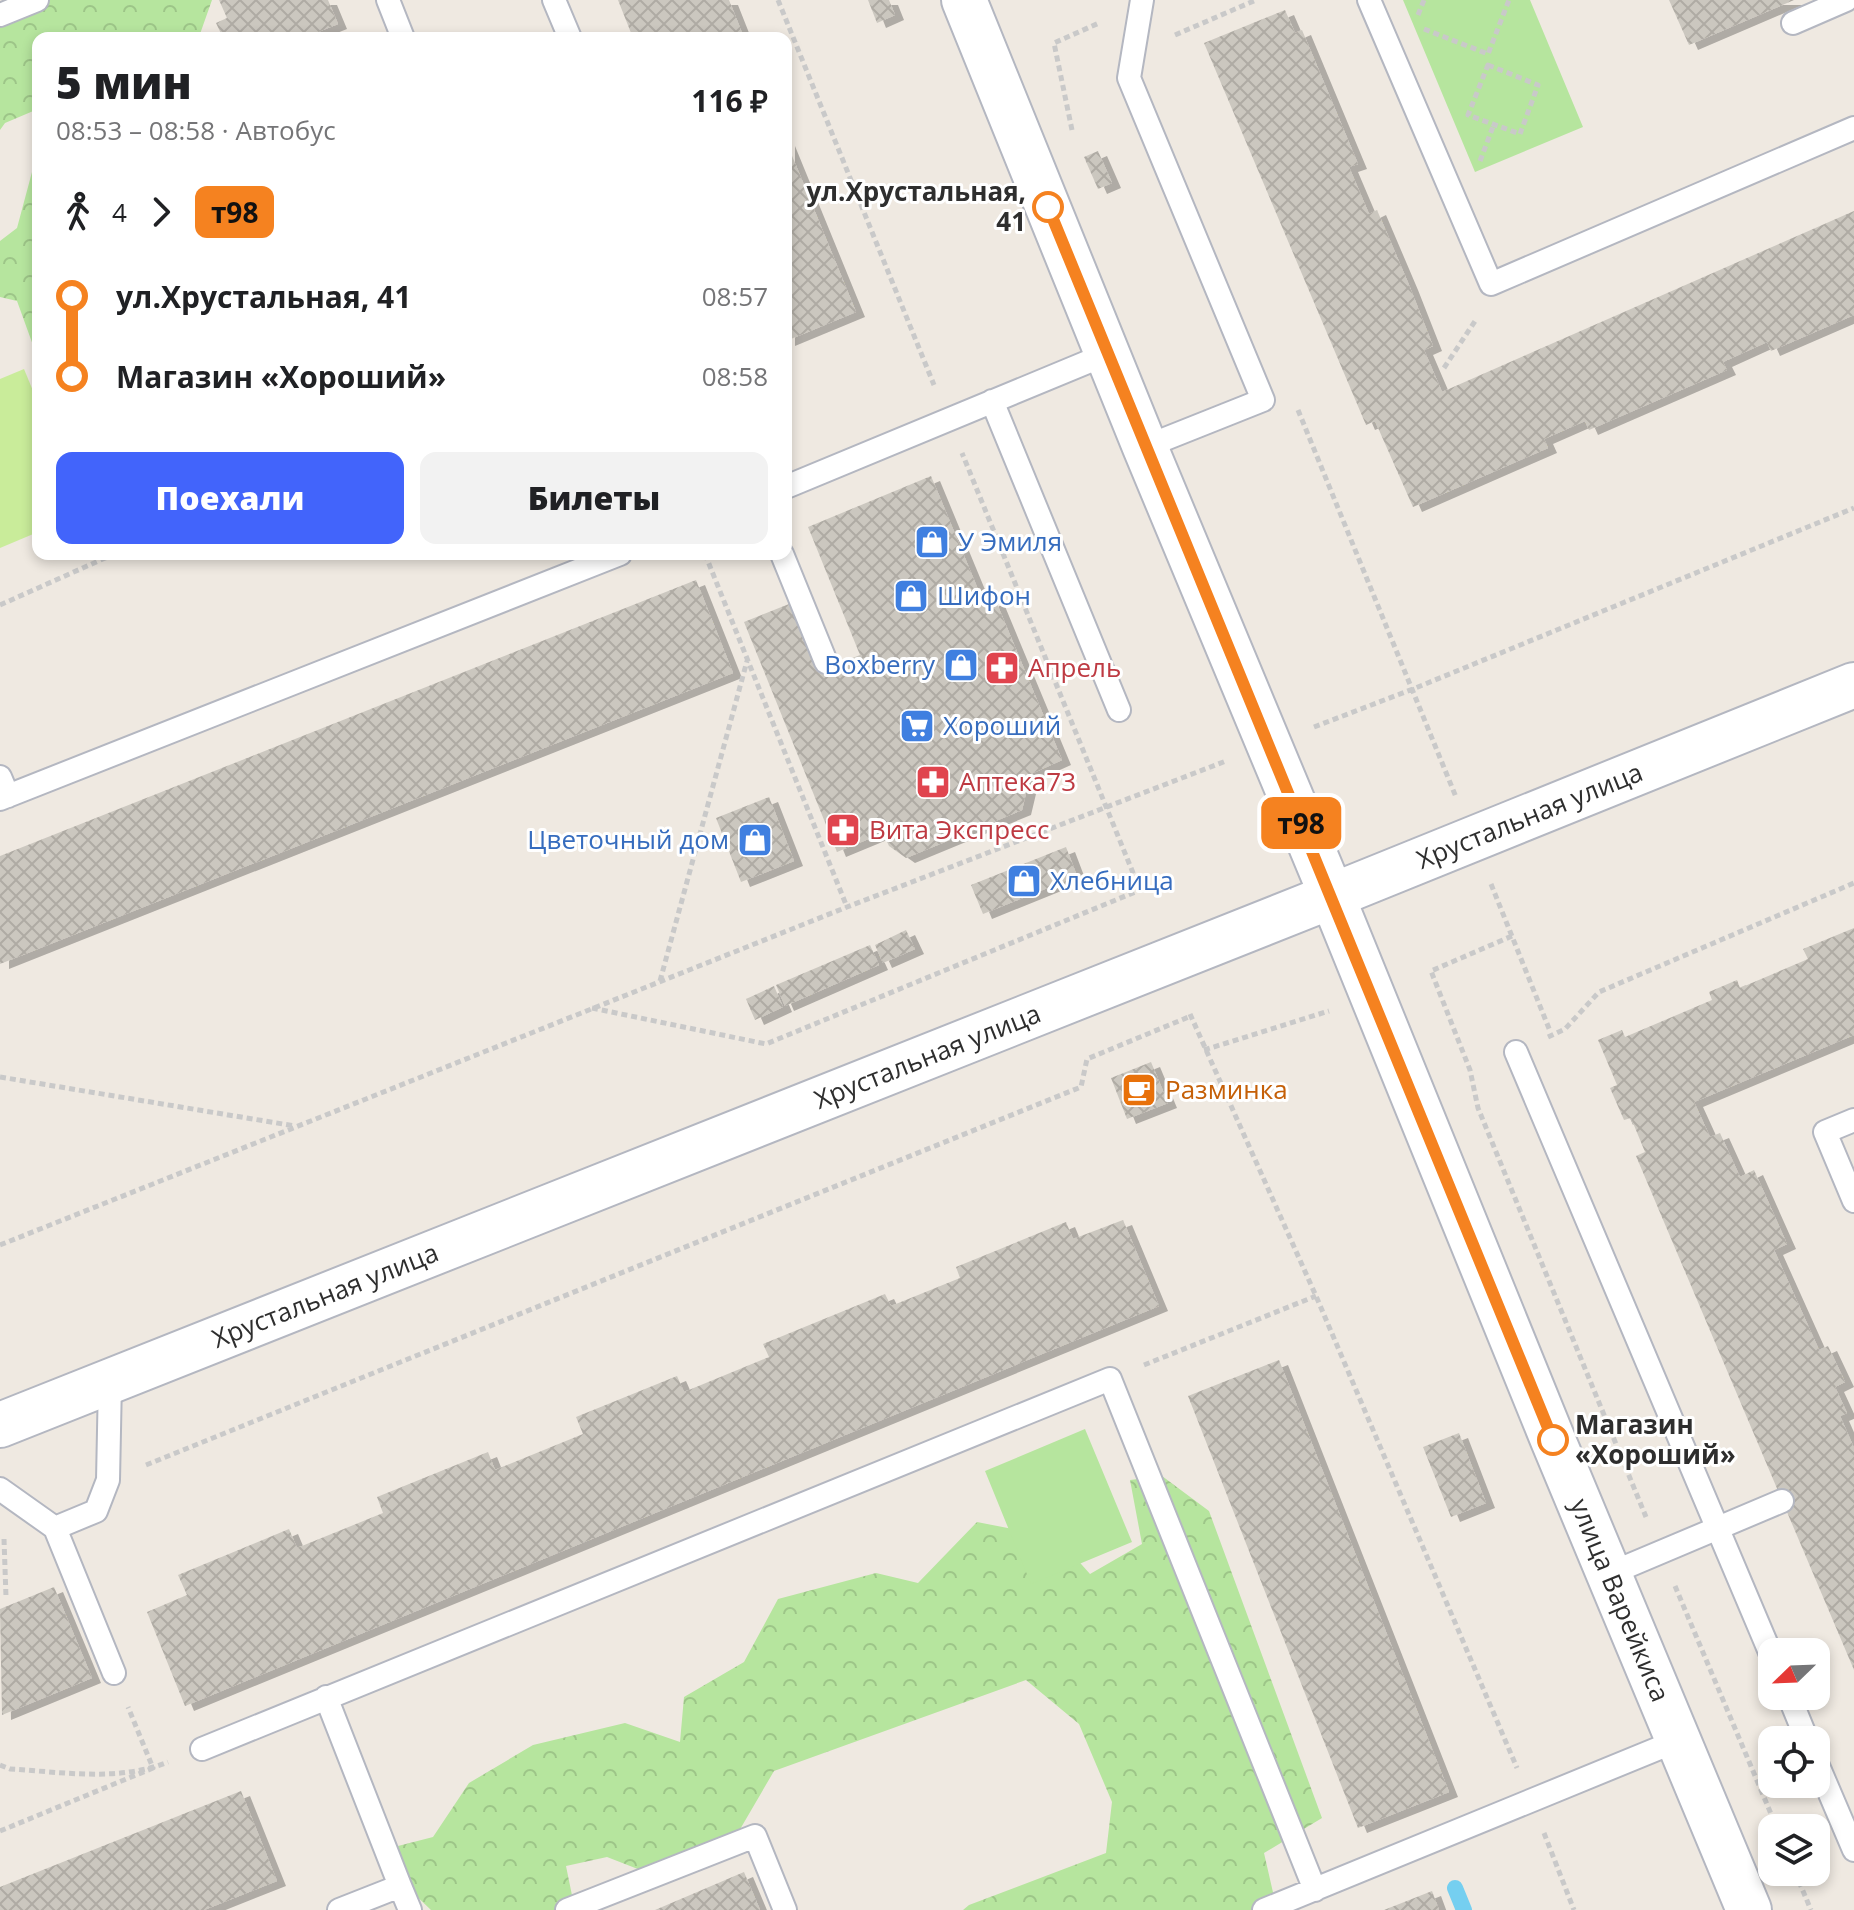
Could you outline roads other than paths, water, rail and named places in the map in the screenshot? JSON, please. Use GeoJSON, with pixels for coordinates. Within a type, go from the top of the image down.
{"type":"FeatureCollection","features":[{"type":"Feature","properties":{"kind":"main road","name":"улица Варейкиса"},"geometry":{"type":"LineString","coordinates":[[964,0],[1145,447],[1749,1910]]}},
{"type":"Feature","properties":{"kind":"main road","name":"Хрустальная улица"},"geometry":{"type":"LineString","coordinates":[[1,1420],[110,1381],[1332,896],[1854,685]]}},
{"type":"Feature","properties":{"kind":"lane"},"geometry":{"type":"LineString","coordinates":[[0,15],[37,0]]}},
{"type":"Feature","properties":{"kind":"lane"},"geometry":{"type":"LineString","coordinates":[[388,0],[401,32]]}},
{"type":"Feature","properties":{"kind":"lane"},"geometry":{"type":"LineString","coordinates":[[554,0],[567,32]]}},
{"type":"Feature","properties":{"kind":"lane"},"geometry":{"type":"LineString","coordinates":[[1142,0],[1129,78],[1263,400],[1145,447]]}},
{"type":"Feature","properties":{"kind":"lane"},"geometry":{"type":"LineString","coordinates":[[1369,0],[1491,284],[1854,128]]}},
{"type":"Feature","properties":{"kind":"lane"},"geometry":{"type":"LineString","coordinates":[[1793,23],[1846,0]]}},
{"type":"Feature","properties":{"kind":"lane"},"geometry":{"type":"LineString","coordinates":[[792,485],[1107,354]]}},
{"type":"Feature","properties":{"kind":"lane"},"geometry":{"type":"LineString","coordinates":[[992,401],[1119,710]]}},
{"type":"Feature","properties":{"kind":"lane"},"geometry":{"type":"LineString","coordinates":[[3,791],[604,560]]}},
{"type":"Feature","properties":{"kind":"lane"},"geometry":{"type":"LineString","coordinates":[[784,560],[826,662]]}},
{"type":"Feature","properties":{"kind":"lane"},"geometry":{"type":"LineString","coordinates":[[1516,1052],[1764,1638]]}},
{"type":"Feature","properties":{"kind":"lane"},"geometry":{"type":"LineString","coordinates":[[1854,1120],[1825,1132],[1854,1201]]}},
{"type":"Feature","properties":{"kind":"lane"},"geometry":{"type":"LineString","coordinates":[[202,1749],[1110,1379],[1315,1890]]}},
{"type":"Feature","properties":{"kind":"lane"},"geometry":{"type":"LineString","coordinates":[[55,1528],[96,1511],[108,1480],[110,1381]]}},
{"type":"Feature","properties":{"kind":"lane"},"geometry":{"type":"LineString","coordinates":[[0,1489],[55,1528],[114,1673]]}},
{"type":"Feature","properties":{"kind":"lane"},"geometry":{"type":"LineString","coordinates":[[1609,1574],[1782,1501]]}},
{"type":"Feature","properties":{"kind":"lane"},"geometry":{"type":"LineString","coordinates":[[326,1697],[410,1910]]}},
{"type":"Feature","properties":{"kind":"lane"},"geometry":{"type":"LineString","coordinates":[[1264,1910],[1679,1740]]}},
{"type":"Feature","properties":{"kind":"lane"},"geometry":{"type":"LineString","coordinates":[[1830,1794],[1854,1850]]}},
{"type":"Feature","properties":{"kind":"lane"},"geometry":{"type":"LineString","coordinates":[[567,1910],[755,1836],[785,1910]]}},
{"type":"Feature","properties":{"kind":"lane"},"geometry":{"type":"LineString","coordinates":[[339,1910],[400,1886]]}},
{"type":"Feature","properties":{"kind":"waterway"},"geometry":{"type":"LineString","coordinates":[[1455,1888],[1464,1910]]}},
{"type":"Feature","properties":{"kind":"place","name":"ул.Хрустальная, 41"},"geometry":{"type":"Point","coordinates":[1048,207]}},
{"type":"Feature","properties":{"kind":"place","name":"У Эмиля"},"geometry":{"type":"Point","coordinates":[932,542]}},
{"type":"Feature","properties":{"kind":"place","name":"Шифон"},"geometry":{"type":"Point","coordinates":[911,596]}},
{"type":"Feature","properties":{"kind":"place","name":"Boxberry"},"geometry":{"type":"Point","coordinates":[961,665]}},
{"type":"Feature","properties":{"kind":"place","name":"Апрель"},"geometry":{"type":"Point","coordinates":[1002,668]}},
{"type":"Feature","properties":{"kind":"place","name":"Хороший"},"geometry":{"type":"Point","coordinates":[917,726]}},
{"type":"Feature","properties":{"kind":"place","name":"Аптека73"},"geometry":{"type":"Point","coordinates":[933,782]}},
{"type":"Feature","properties":{"kind":"place","name":"Вита Экспресс"},"geometry":{"type":"Point","coordinates":[843,830]}},
{"type":"Feature","properties":{"kind":"place","name":"Цветочный дом"},"geometry":{"type":"Point","coordinates":[755,840]}},
{"type":"Feature","properties":{"kind":"place","name":"Хлебница"},"geometry":{"type":"Point","coordinates":[1024,881]}},
{"type":"Feature","properties":{"kind":"place","name":"Разминка"},"geometry":{"type":"Point","coordinates":[1139,1090]}},
{"type":"Feature","properties":{"kind":"place","name":"Магазин «Хороший»"},"geometry":{"type":"Point","coordinates":[1553,1440]}}]}
